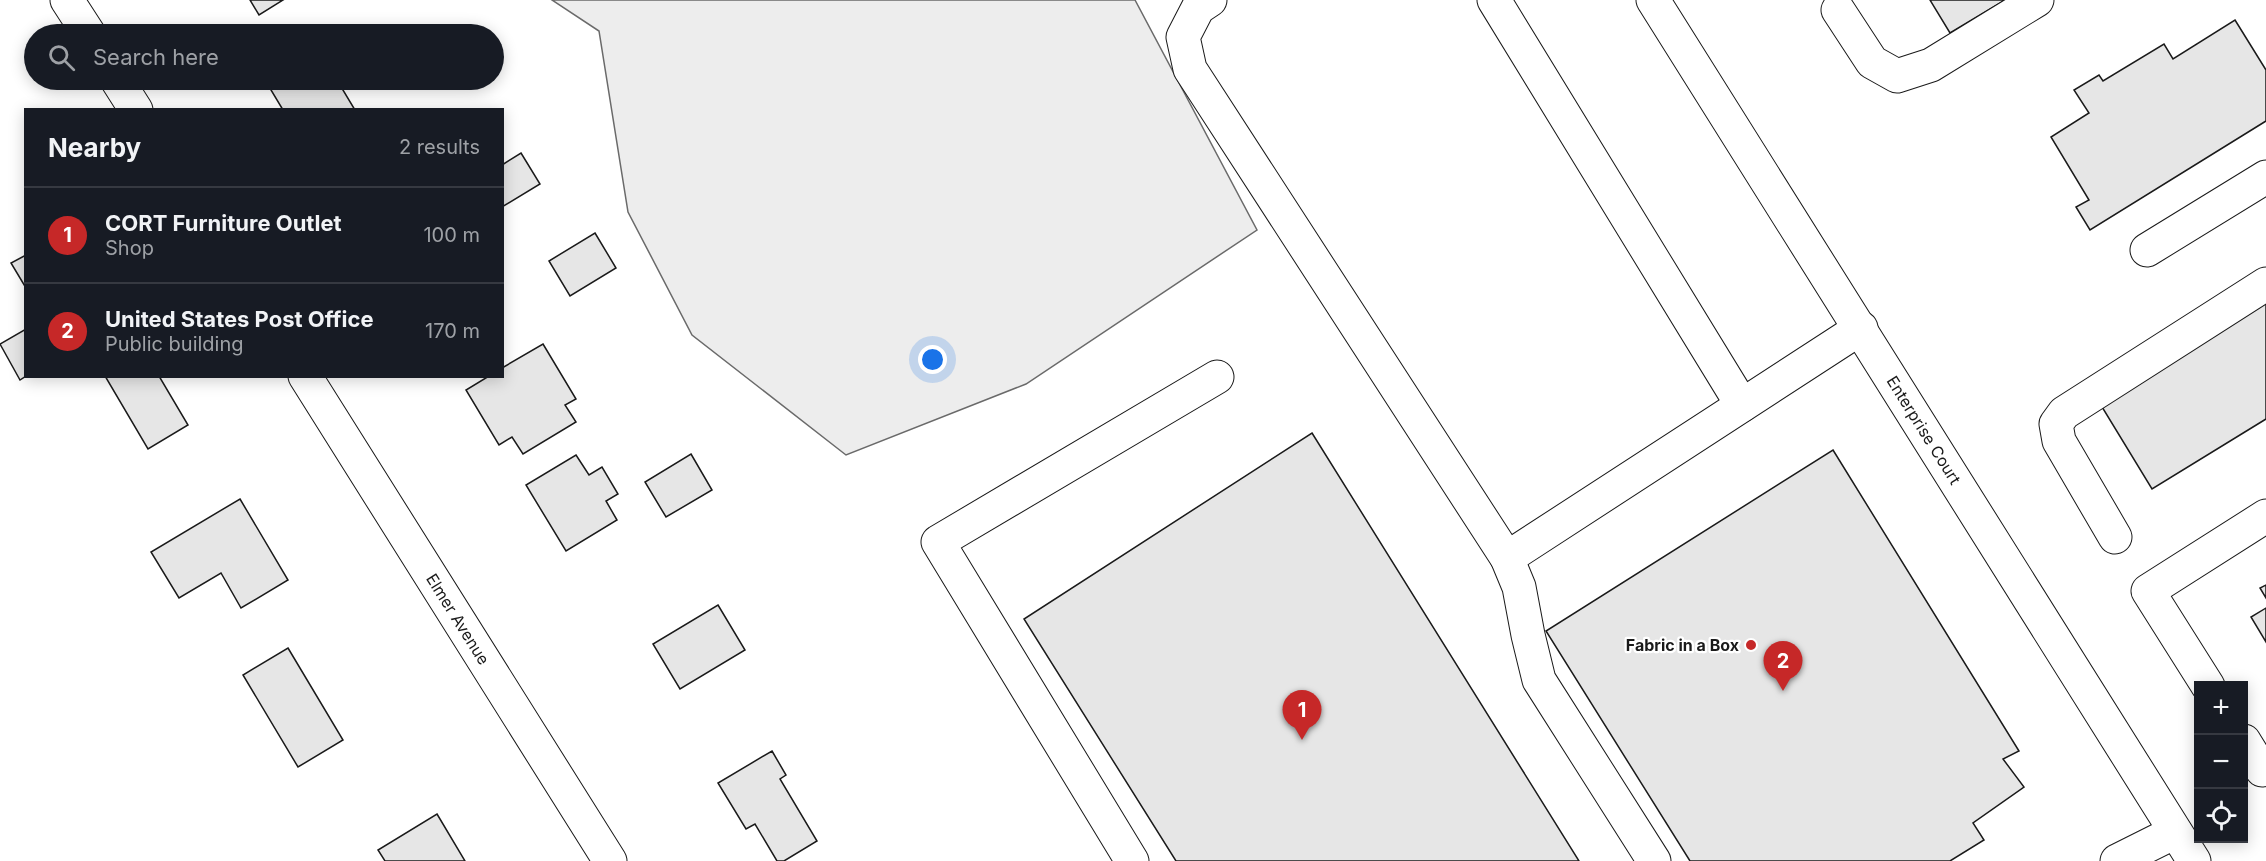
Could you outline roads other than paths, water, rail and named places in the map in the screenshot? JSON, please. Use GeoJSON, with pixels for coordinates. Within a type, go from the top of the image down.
{"type":"FeatureCollection","features":[{"type":"Feature","properties":{"kind":"street"},"geometry":{"type":"LineString","coordinates":[[67,0],[83,24]]}},
{"type":"Feature","properties":{"kind":"street"},"geometry":{"type":"LineString","coordinates":[[1210,0],[1198,8],[1183,37],[1190,69],[1507,558],[1519,587],[1539,680],[1654,861]]}},
{"type":"Feature","properties":{"kind":"street"},"geometry":{"type":"LineString","coordinates":[[1494,0],[1742,405]]}},
{"type":"Feature","properties":{"kind":"street","name":"Enterprise Court"},"geometry":{"type":"LineString","coordinates":[[1653,0],[2194,861]]}},
{"type":"Feature","properties":{"kind":"street"},"geometry":{"type":"LineString","coordinates":[[1838,10],[1872,63],[1896,76],[1931,65],[2037,0]]}},
{"type":"Feature","properties":{"kind":"street"},"geometry":{"type":"LineString","coordinates":[[123,90],[135,108]]}},
{"type":"Feature","properties":{"kind":"street"},"geometry":{"type":"LineString","coordinates":[[2146,250],[2266,177]]}},
{"type":"Feature","properties":{"kind":"street"},"geometry":{"type":"LineString","coordinates":[[2115,537],[2059,441],[2056,424],[2064,412],[2266,284]]}},
{"type":"Feature","properties":{"kind":"street"},"geometry":{"type":"LineString","coordinates":[[1507,558],[1861,328]]}},
{"type":"Feature","properties":{"kind":"street"},"geometry":{"type":"LineString","coordinates":[[1132,861],[938,542],[1217,377]]}},
{"type":"Feature","properties":{"kind":"street","name":"Elmer Avenue"},"geometry":{"type":"LineString","coordinates":[[306,378],[610,861]]}},
{"type":"Feature","properties":{"kind":"street"},"geometry":{"type":"LineString","coordinates":[[2205,681],[2148,591],[2266,516]]}},
{"type":"Feature","properties":{"kind":"street"},"geometry":{"type":"LineString","coordinates":[[2248,747],[2262,770]]}},
{"type":"Feature","properties":{"kind":"street"},"geometry":{"type":"LineString","coordinates":[[2117,861],[2175,832]]}},
{"type":"Feature","properties":{"kind":"place","name":"Fabric in a Box"},"geometry":{"type":"Point","coordinates":[1751,645]}},
{"type":"Feature","properties":{"kind":"place","name":"United States Post Office"},"geometry":{"type":"Point","coordinates":[1783,691]}},
{"type":"Feature","properties":{"kind":"place","name":"CORT Furniture Outlet"},"geometry":{"type":"Point","coordinates":[1302,740]}}]}
